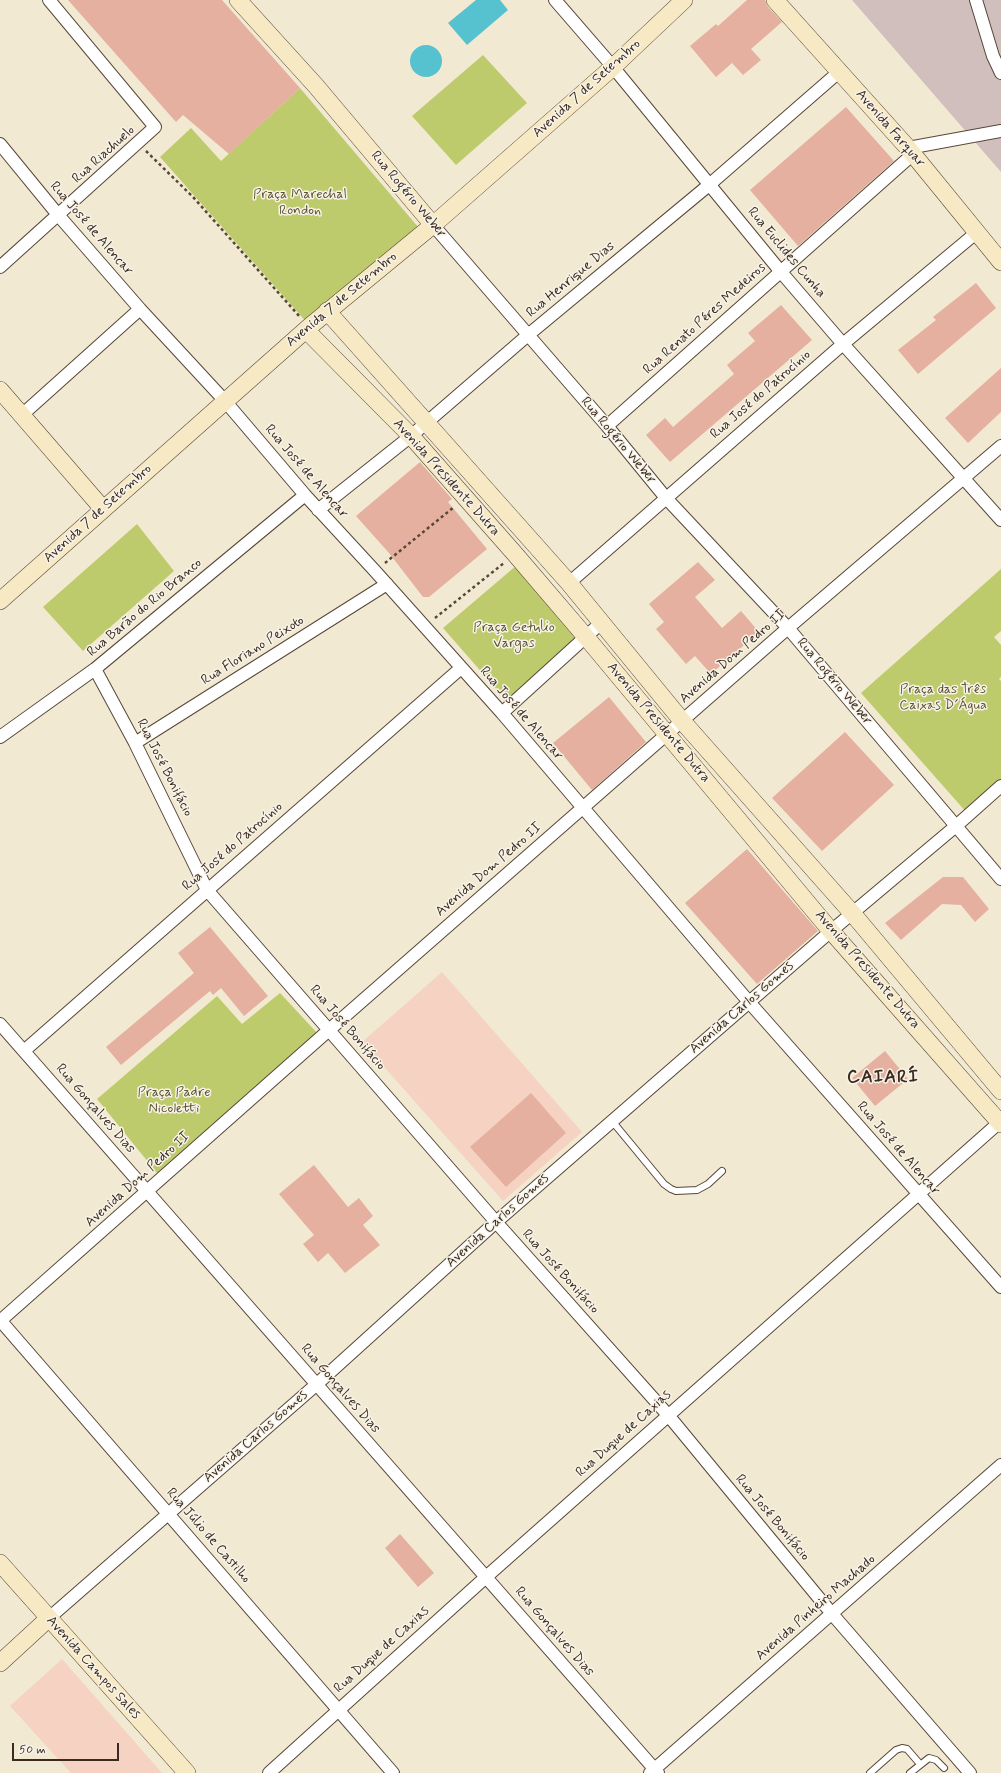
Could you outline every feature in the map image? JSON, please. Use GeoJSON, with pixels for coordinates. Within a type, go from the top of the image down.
{"type":"FeatureCollection","features":[{"type":"Feature","properties":{"kind":"street","name":"Rua Riachuelo"},"geometry":{"type":"LineString","coordinates":[[0,267],[59,216],[155,127],[49,0]]}},
{"type":"Feature","properties":{"kind":"street","name":"Rua Rogério Weber"},"geometry":{"type":"LineString","coordinates":[[238,0],[316,86],[433,225],[607,426],[666,498],[788,628],[1001,879]]}},
{"type":"Feature","properties":{"kind":"street","name":"Rua Euclides Cunha"},"geometry":{"type":"LineString","coordinates":[[555,0],[613,67],[781,272],[843,344],[965,478],[1001,520]]}},
{"type":"Feature","properties":{"kind":"street","name":"Avenida 7 de Setembro"},"geometry":{"type":"LineString","coordinates":[[0,601],[327,311],[433,225],[613,67],[684,0]]}},
{"type":"Feature","properties":{"kind":"street","name":"Avenida Farquar"},"geometry":{"type":"LineString","coordinates":[[776,0],[910,152],[1001,262]]}},
{"type":"Feature","properties":{"kind":"street"},"geometry":{"type":"LineString","coordinates":[[976,0],[993,56],[1001,73]]}},
{"type":"Feature","properties":{"kind":"street","name":"Rua Henrique Dias"},"geometry":{"type":"LineString","coordinates":[[318,510],[411,436],[528,335],[709,185],[840,71]]}},
{"type":"Feature","properties":{"kind":"street"},"geometry":{"type":"LineString","coordinates":[[910,152],[1001,131]]}},
{"type":"Feature","properties":{"kind":"street","name":"Rua José de Alencar"},"geometry":{"type":"LineString","coordinates":[[0,144],[59,216],[140,309],[225,401],[318,510],[387,584],[502,713],[582,809],[748,1002],[1001,1287]]}},
{"type":"Feature","properties":{"kind":"street","name":"Rua Renato Péres Medeiros"},"geometry":{"type":"LineString","coordinates":[[607,426],[781,272],[910,152]]}},
{"type":"Feature","properties":{"kind":"street","name":"Rua José do Patrocínio"},"geometry":{"type":"LineString","coordinates":[[569,583],[843,344],[976,233]]}},
{"type":"Feature","properties":{"kind":"street"},"geometry":{"type":"LineString","coordinates":[[22,414],[140,309]]}},
{"type":"Feature","properties":{"kind":"street","name":"Avenida Presidente Dutra"},"geometry":{"type":"LineString","coordinates":[[327,311],[425,424],[569,583],[683,722],[853,914],[1001,1091]]}},
{"type":"Feature","properties":{"kind":"street","name":"Avenida Presidente Dutra"},"geometry":{"type":"LineString","coordinates":[[307,329],[411,436],[515,554],[832,930],[1000,1122]]}},
{"type":"Feature","properties":{"kind":"street"},"geometry":{"type":"LineString","coordinates":[[0,390],[103,509]]}},
{"type":"Feature","properties":{"kind":"street","name":"Avenida Dom Pedro II"},"geometry":{"type":"LineString","coordinates":[[0,1321],[329,1030],[667,734],[683,722],[788,628],[1001,446]]}},
{"type":"Feature","properties":{"kind":"street","name":"Rua Barão do Rio Branco"},"geometry":{"type":"LineString","coordinates":[[0,737],[95,669],[305,495]]}},
{"type":"Feature","properties":{"kind":"street","name":"Rua Floriano Peixoto"},"geometry":{"type":"LineString","coordinates":[[135,743],[387,584]]}},
{"type":"Feature","properties":{"kind":"street"},"geometry":{"type":"LineString","coordinates":[[502,713],[601,623]]}},
{"type":"Feature","properties":{"kind":"street","name":"Rua José do Patrocínio"},"geometry":{"type":"LineString","coordinates":[[25,1050],[461,668]]}},
{"type":"Feature","properties":{"kind":"street","name":"Rua José Bonifácio"},"geometry":{"type":"LineString","coordinates":[[95,669],[135,743],[207,890],[496,1222],[668,1415],[833,1615],[970,1773]]}},
{"type":"Feature","properties":{"kind":"street","name":"Avenida Carlos Gomes"},"geometry":{"type":"LineString","coordinates":[[0,1663],[168,1513],[317,1384],[496,1222],[748,1002],[832,930],[853,914],[1001,786]]}},
{"type":"Feature","properties":{"kind":"street","name":"Rua Gonçalves Dias"},"geometry":{"type":"LineString","coordinates":[[0,1024],[25,1050],[146,1192],[486,1577],[654,1772]]}},
{"type":"Feature","properties":{"kind":"street","name":"Rua Duque de Caxias"},"geometry":{"type":"LineString","coordinates":[[269,1773],[486,1577],[1000,1122]]}},
{"type":"Feature","properties":{"kind":"street","name":"Rua Júlio de Castilho"},"geometry":{"type":"LineString","coordinates":[[0,1321],[393,1773]]}},
{"type":"Feature","properties":{"kind":"street","name":"Avenida Pinheiro Machado"},"geometry":{"type":"LineString","coordinates":[[654,1772],[1001,1465]]}},
{"type":"Feature","properties":{"kind":"street","name":"Avenida Campos Sales"},"geometry":{"type":"LineString","coordinates":[[0,1563],[187,1773]]}},
{"type":"Feature","properties":{"kind":"lane"},"geometry":{"type":"LineString","coordinates":[[612,1121],[670,1190],[697,1190],[708,1184],[722,1171]]}},
{"type":"Feature","properties":{"kind":"lane"},"geometry":{"type":"LineString","coordinates":[[870,1773],[896,1750],[902,1748],[907,1749],[920,1764]]}},
{"type":"Feature","properties":{"kind":"lane"},"geometry":{"type":"LineString","coordinates":[[910,1773],[929,1758],[936,1760],[944,1768]]}},
{"type":"Feature","properties":{"kind":"path"},"geometry":{"type":"LineString","coordinates":[[138,143],[193,197],[307,329]]}},
{"type":"Feature","properties":{"kind":"path"},"geometry":{"type":"LineString","coordinates":[[375,571],[465,497]]}},
{"type":"Feature","properties":{"kind":"path"},"geometry":{"type":"LineString","coordinates":[[424,627],[515,554]]}},
{"type":"Feature","properties":{"kind":"shaded area"},"geometry":{"type":"Polygon","coordinates":[[[852,0],[1001,0],[1001,172],[852,0]]]}},
{"type":"Feature","properties":{"kind":"shaded area"},"geometry":{"type":"Polygon","coordinates":[[[442,972],[582,1132],[503,1201],[362,1042],[442,972]]]}},
{"type":"Feature","properties":{"kind":"shaded area"},"geometry":{"type":"Polygon","coordinates":[[[62,1659],[162,1773],[71,1773],[10,1706],[62,1659]]]}},
{"type":"Feature","properties":{"kind":"green space"},"geometry":{"type":"Polygon","coordinates":[[[483,55],[527,103],[456,165],[412,116],[483,55]]]}},
{"type":"Feature","properties":{"kind":"green space","name":"Praça Marechal Rondon"},"geometry":{"type":"Polygon","coordinates":[[[300,88],[419,228],[309,325],[160,157],[191,128],[221,161],[300,88]]]}},
{"type":"Feature","properties":{"kind":"green space"},"geometry":{"type":"Polygon","coordinates":[[[137,524],[174,571],[83,651],[43,607],[137,524]]]}},
{"type":"Feature","properties":{"kind":"green space","name":"Praça Getulio Vargas"},"geometry":{"type":"Polygon","coordinates":[[[517,565],[586,644],[513,708],[443,628],[517,565]]]}},
{"type":"Feature","properties":{"kind":"green space","name":"Praça das Três Caixas D´Água"},"geometry":{"type":"Polygon","coordinates":[[[1001,569],[1001,631],[994,637],[1001,645],[1001,677],[999,679],[1001,681],[1001,782],[967,813],[861,693],[1001,569]]]}},
{"type":"Feature","properties":{"kind":"green space","name":"Praça Padre Nicoletti"},"geometry":{"type":"Polygon","coordinates":[[[280,993],[319,1035],[167,1176],[157,1173],[97,1099],[217,996],[242,1024],[280,993]]]}},
{"type":"Feature","properties":{"kind":"water"},"geometry":{"type":"Polygon","coordinates":[[[476,0],[500,0],[508,10],[467,45],[448,23],[476,0]]]}},
{"type":"Feature","properties":{"kind":"water"},"geometry":{"type":"Polygon","coordinates":[[[423,45],[429,45],[439,52],[442,61],[441,67],[435,74],[429,77],[423,77],[413,70],[410,64],[410,58],[417,48],[423,45]]]}},
{"type":"Feature","properties":{"kind":"building"},"geometry":{"type":"Polygon","coordinates":[[[68,0],[222,0],[300,88],[229,154],[183,115],[176,122],[68,0]]]}},
{"type":"Feature","properties":{"kind":"building"},"geometry":{"type":"Polygon","coordinates":[[[747,0],[765,0],[768,7],[782,22],[751,49],[761,60],[743,75],[732,63],[716,77],[690,46],[716,24],[718,26],[747,0]]]}},
{"type":"Feature","properties":{"kind":"building"},"geometry":{"type":"Polygon","coordinates":[[[846,107],[894,161],[798,246],[750,190],[846,107]]]}},
{"type":"Feature","properties":{"kind":"building"},"geometry":{"type":"Polygon","coordinates":[[[976,283],[996,308],[918,374],[898,350],[936,320],[933,317],[976,283]]]}},
{"type":"Feature","properties":{"kind":"building"},"geometry":{"type":"Polygon","coordinates":[[[781,305],[812,340],[670,462],[646,435],[665,418],[673,427],[734,374],[727,365],[755,341],[748,333],[781,305]]]}},
{"type":"Feature","properties":{"kind":"building"},"geometry":{"type":"Polygon","coordinates":[[[1001,368],[1001,412],[968,443],[945,418],[1001,368]]]}},
{"type":"Feature","properties":{"kind":"building"},"geometry":{"type":"Polygon","coordinates":[[[420,462],[452,499],[448,502],[487,549],[429,597],[423,597],[389,553],[356,516],[420,462]]]}},
{"type":"Feature","properties":{"kind":"building"},"geometry":{"type":"Polygon","coordinates":[[[698,562],[715,580],[695,597],[722,628],[741,611],[759,632],[711,674],[695,656],[686,664],[656,629],[664,622],[649,604],[698,562]]]}},
{"type":"Feature","properties":{"kind":"building"},"geometry":{"type":"Polygon","coordinates":[[[609,697],[646,742],[592,790],[553,743],[609,697]]]}},
{"type":"Feature","properties":{"kind":"building"},"geometry":{"type":"Polygon","coordinates":[[[845,732],[894,785],[822,851],[772,798],[845,732]]]}},
{"type":"Feature","properties":{"kind":"building"},"geometry":{"type":"Polygon","coordinates":[[[747,849],[818,931],[757,984],[685,903],[747,849]]]}},
{"type":"Feature","properties":{"kind":"building"},"geometry":{"type":"Polygon","coordinates":[[[943,877],[963,877],[989,909],[975,922],[961,905],[942,904],[901,940],[885,923],[943,877]]]}},
{"type":"Feature","properties":{"kind":"building"},"geometry":{"type":"Polygon","coordinates":[[[210,927],[268,996],[244,1016],[221,988],[213,995],[210,991],[121,1065],[106,1047],[194,973],[178,953],[210,927]]]}},
{"type":"Feature","properties":{"kind":"building"},"geometry":{"type":"Polygon","coordinates":[[[885,1051],[908,1079],[875,1106],[852,1078],[885,1051]]]}},
{"type":"Feature","properties":{"kind":"building"},"geometry":{"type":"Polygon","coordinates":[[[531,1093],[566,1133],[506,1187],[470,1147],[531,1093]]]}},
{"type":"Feature","properties":{"kind":"building"},"geometry":{"type":"Polygon","coordinates":[[[314,1165],[348,1207],[359,1198],[373,1216],[363,1225],[380,1245],[345,1273],[328,1253],[318,1262],[303,1244],[314,1235],[279,1194],[314,1165]]]}},
{"type":"Feature","properties":{"kind":"building"},"geometry":{"type":"Polygon","coordinates":[[[400,1534],[434,1573],[418,1587],[385,1548],[400,1534]]]}},
{"type":"Feature","properties":{"kind":"district","name":"CAIARÍ"},"geometry":{"type":"Point","coordinates":[883,1078]}}]}
